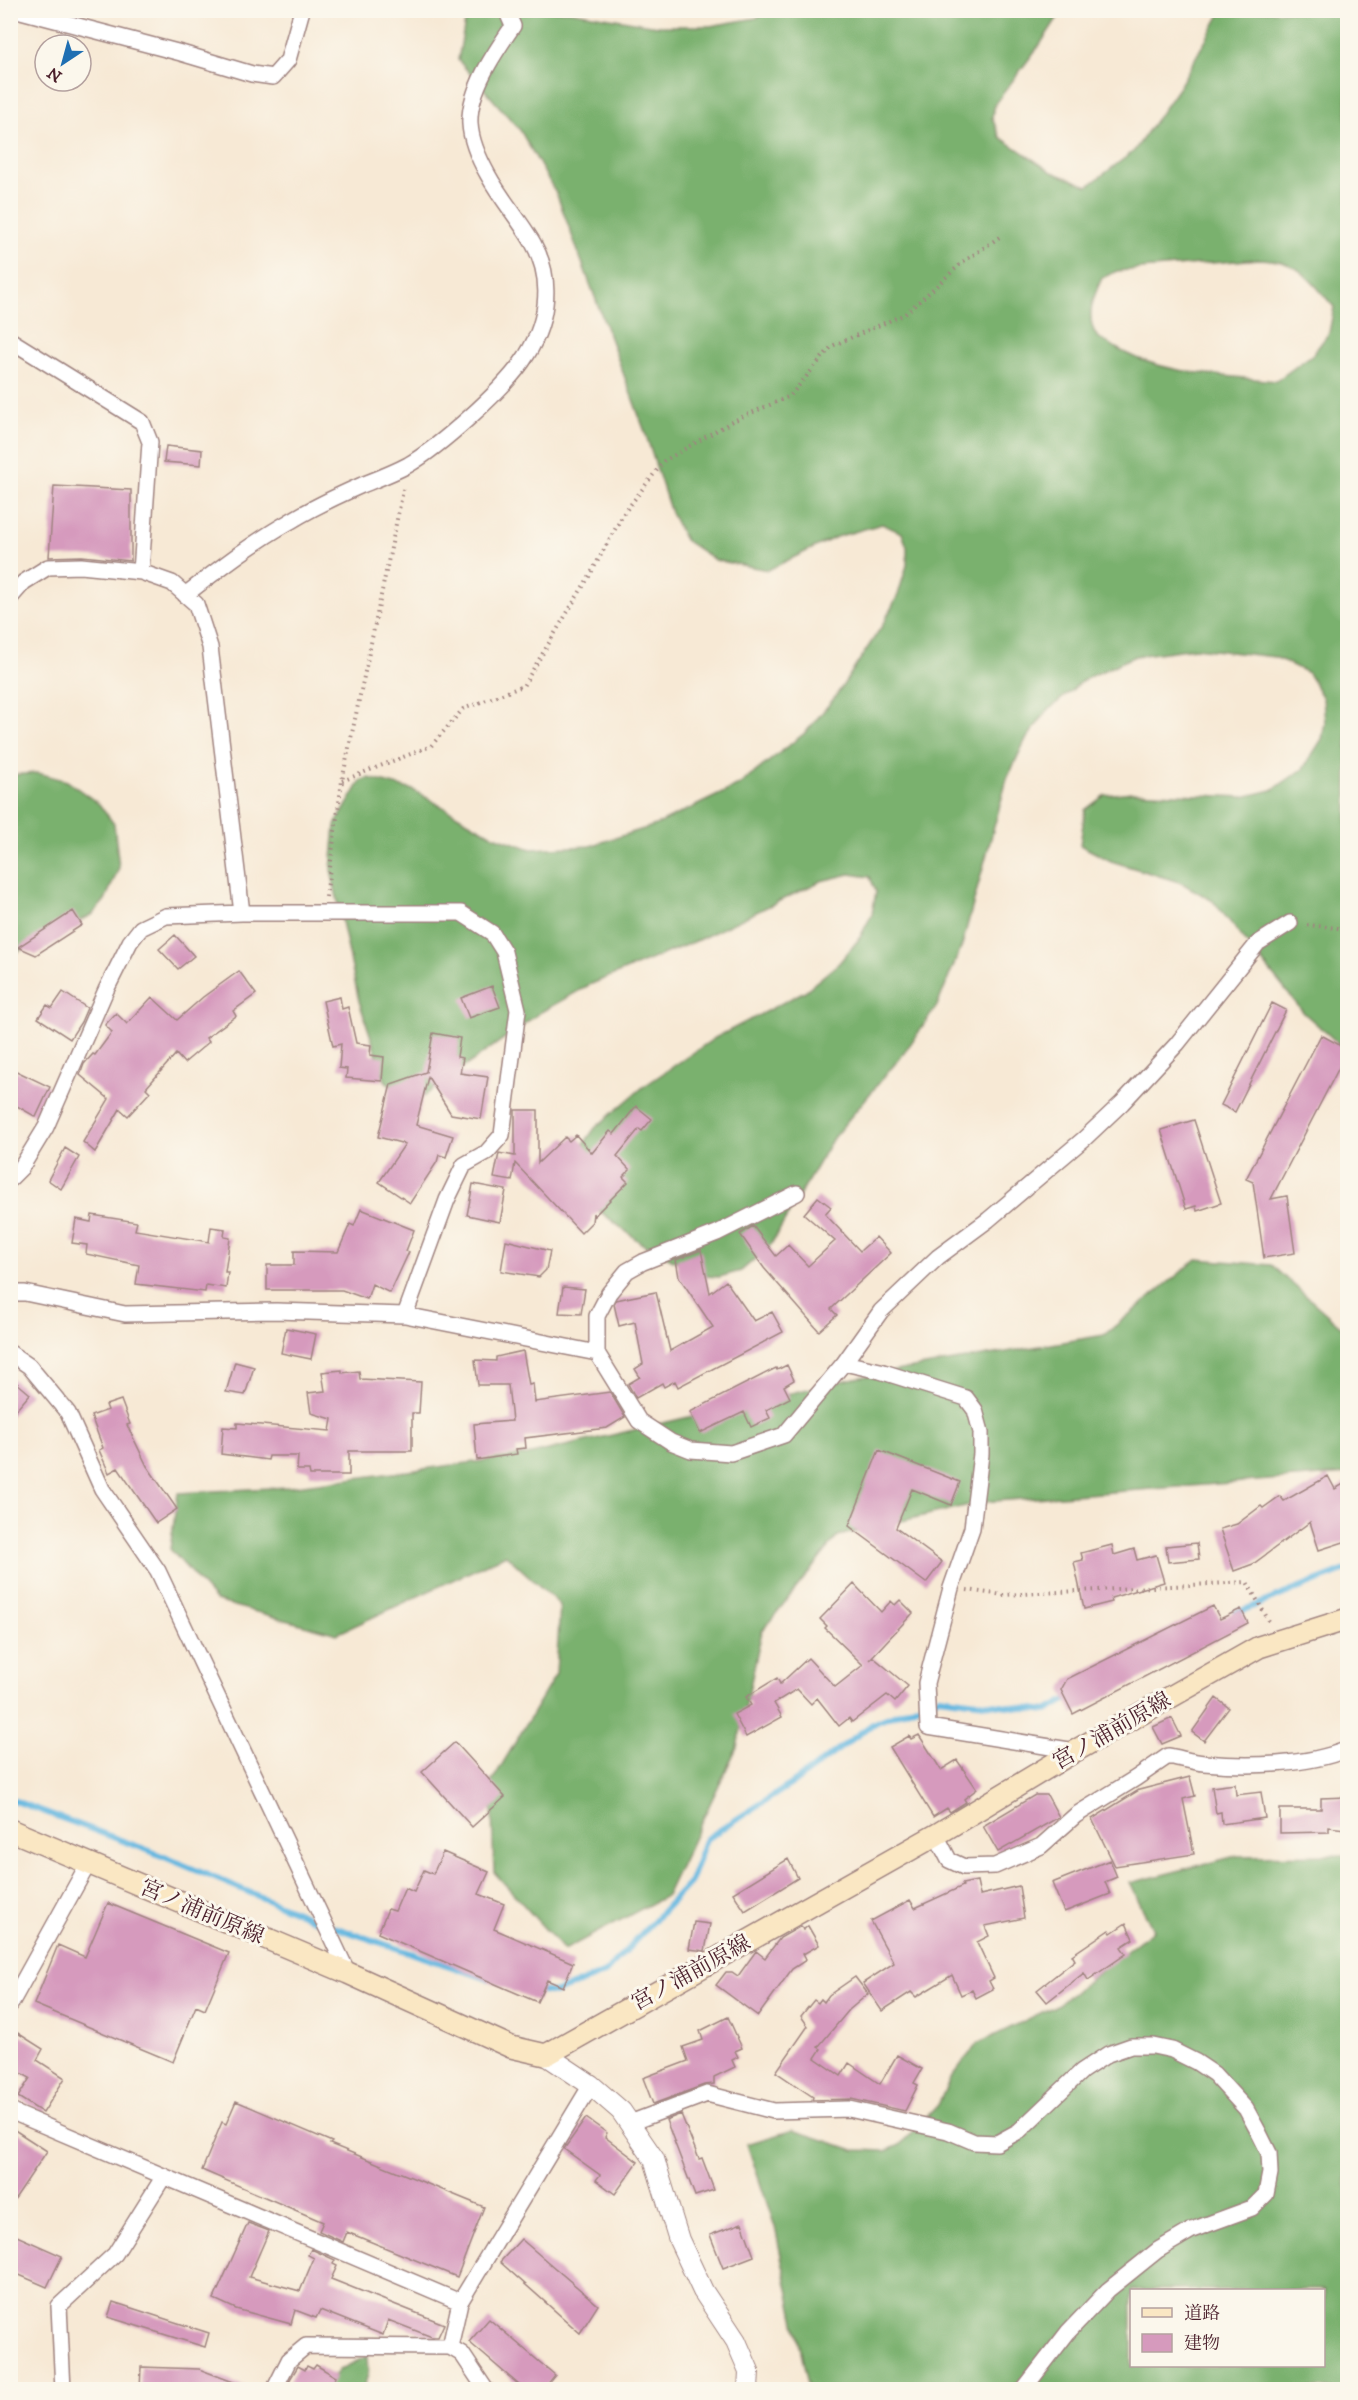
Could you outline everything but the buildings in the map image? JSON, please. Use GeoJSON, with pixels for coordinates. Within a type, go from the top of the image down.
{"type":"FeatureCollection","features":[{"type":"Feature","properties":{"kind":"main road","name":"宮ノ浦前原線"},"geometry":{"type":"LineString","coordinates":[[10,1830],[348,1973],[511,2048],[546,2055],[936,1835],[1076,1751],[1259,1647],[1347,1619]]}},
{"type":"Feature","properties":{"kind":"street"},"geometry":{"type":"LineString","coordinates":[[17,10],[252,74],[273,77],[288,60],[302,10]]}},
{"type":"Feature","properties":{"kind":"street"},"geometry":{"type":"LineString","coordinates":[[185,595],[233,558],[288,522],[408,465],[450,434],[491,396],[521,364],[538,336],[547,296],[545,277],[538,255],[484,168],[472,141],[470,122],[473,103],[488,61],[513,26],[506,10]]}},
{"type":"Feature","properties":{"kind":"street"},"geometry":{"type":"LineString","coordinates":[[10,340],[142,422],[150,442],[141,572]]}},
{"type":"Feature","properties":{"kind":"street"},"geometry":{"type":"LineString","coordinates":[[10,598],[24,582],[48,567],[81,566],[141,572],[172,583],[196,604],[210,647],[242,913]]}},
{"type":"Feature","properties":{"kind":"street"},"geometry":{"type":"LineString","coordinates":[[10,1179],[21,1168],[46,1127],[106,990],[130,942],[141,928],[166,916],[324,912],[461,913],[492,933],[504,952],[518,1010],[502,1135],[487,1152],[464,1165],[447,1200],[405,1315]]}},
{"type":"Feature","properties":{"kind":"street"},"geometry":{"type":"LineString","coordinates":[[797,1193],[717,1233],[627,1270],[609,1293],[597,1316],[597,1353],[639,1421],[671,1442],[691,1450],[731,1453],[784,1435],[844,1363],[881,1311],[938,1257],[1005,1205],[1115,1110],[1177,1044],[1258,943],[1290,923]]}},
{"type":"Feature","properties":{"kind":"street"},"geometry":{"type":"LineString","coordinates":[[10,1293],[25,1293],[125,1314],[276,1311],[405,1315],[597,1353]]}},
{"type":"Feature","properties":{"kind":"street"},"geometry":{"type":"LineString","coordinates":[[10,1353],[29,1366],[68,1413],[102,1489],[158,1571],[348,1973]]}},
{"type":"Feature","properties":{"kind":"street"},"geometry":{"type":"LineString","coordinates":[[844,1363],[880,1371],[966,1398],[975,1410],[981,1432],[981,1454],[972,1528],[951,1588],[926,1683],[928,1727],[1076,1751]]}},
{"type":"Feature","properties":{"kind":"street"},"geometry":{"type":"LineString","coordinates":[[936,1835],[949,1860],[964,1867],[996,1866],[1041,1846],[1076,1815],[1168,1756],[1203,1763],[1269,1764],[1335,1754],[1347,1749]]}},
{"type":"Feature","properties":{"kind":"street"},"geometry":{"type":"LineString","coordinates":[[10,2005],[88,1864]]}},
{"type":"Feature","properties":{"kind":"street"},"geometry":{"type":"LineString","coordinates":[[630,2124],[707,2094],[774,2111],[849,2109],[948,2132],[974,2142],[997,2143],[1019,2131],[1073,2079],[1108,2054],[1131,2046],[1153,2046],[1172,2050],[1214,2074],[1246,2109],[1269,2153],[1270,2173],[1266,2194],[1252,2208],[1192,2230],[1158,2250],[1108,2290],[1068,2332],[1023,2390]]}},
{"type":"Feature","properties":{"kind":"street"},"geometry":{"type":"LineString","coordinates":[[546,2055],[591,2085],[621,2110],[654,2159],[679,2240],[703,2291],[736,2340],[749,2371],[748,2390]]}},
{"type":"Feature","properties":{"kind":"street"},"geometry":{"type":"LineString","coordinates":[[450,2347],[460,2302],[591,2085]]}},
{"type":"Feature","properties":{"kind":"street"},"geometry":{"type":"LineString","coordinates":[[10,2111],[460,2302]]}},
{"type":"Feature","properties":{"kind":"street"},"geometry":{"type":"LineString","coordinates":[[63,2390],[59,2306],[115,2254],[164,2176]]}},
{"type":"Feature","properties":{"kind":"street"},"geometry":{"type":"LineString","coordinates":[[274,2390],[289,2360],[306,2346],[450,2347],[462,2354],[486,2390]]}},
{"type":"Feature","properties":{"kind":"path"},"geometry":{"type":"LineString","coordinates":[[342,781],[431,746],[464,709],[523,686],[624,513],[664,460],[733,421],[790,396],[832,346],[905,314],[963,262],[1001,236]]}},
{"type":"Feature","properties":{"kind":"path"},"geometry":{"type":"LineString","coordinates":[[324,912],[342,781],[408,465]]}},
{"type":"Feature","properties":{"kind":"path"},"geometry":{"type":"LineString","coordinates":[[1290,923],[1347,929]]}},
{"type":"Feature","properties":{"kind":"path"},"geometry":{"type":"LineString","coordinates":[[951,1588],[1003,1595],[1247,1582],[1279,1639]]}},
{"type":"Feature","properties":{"kind":"green space"},"geometry":{"type":"Polygon","coordinates":[[[774,10],[1062,11],[995,104],[992,118],[1000,137],[1052,172],[1088,186],[1134,151],[1179,87],[1222,11],[1347,11],[1347,1051],[1304,1013],[1213,901],[1182,883],[1111,861],[1080,845],[1085,810],[1105,795],[1132,792],[1243,797],[1272,790],[1303,769],[1322,739],[1325,723],[1323,698],[1308,673],[1275,657],[1195,648],[1135,656],[1085,679],[1046,712],[1025,741],[1007,779],[962,945],[937,1006],[904,1053],[833,1138],[770,1246],[741,1271],[719,1277],[704,1276],[641,1243],[584,1199],[572,1161],[595,1128],[643,1087],[715,1038],[805,991],[839,963],[859,939],[872,914],[876,892],[870,877],[850,874],[821,881],[698,940],[589,985],[541,1012],[421,1098],[403,1100],[385,1080],[359,1001],[331,870],[335,825],[361,781],[369,778],[413,790],[494,836],[531,849],[590,846],[656,825],[739,785],[806,732],[836,696],[882,626],[898,595],[907,565],[907,547],[902,533],[882,524],[836,537],[768,570],[715,560],[685,540],[671,513],[645,432],[557,195],[520,130],[458,60],[467,11],[569,11],[657,26],[710,26],[756,18],[774,10]],[[1259,259],[1117,271],[1102,278],[1099,285],[1091,313],[1093,328],[1096,335],[1103,340],[1129,355],[1149,362],[1191,372],[1276,381],[1313,354],[1329,333],[1334,307],[1302,273],[1294,267],[1273,260],[1259,259]]]}},
{"type":"Feature","properties":{"kind":"green space"},"geometry":{"type":"Polygon","coordinates":[[[38,773],[67,781],[99,804],[114,824],[119,868],[105,900],[92,915],[11,955],[11,775],[38,773]]]}},
{"type":"Feature","properties":{"kind":"green space"},"geometry":{"type":"Polygon","coordinates":[[[1197,1259],[1271,1265],[1347,1332],[1347,1474],[982,1502],[838,1536],[762,1631],[737,1747],[666,1896],[564,1950],[494,1872],[491,1783],[556,1674],[560,1605],[506,1555],[337,1634],[216,1601],[170,1549],[178,1493],[289,1487],[527,1455],[855,1378],[1104,1335],[1197,1259]]]}},
{"type":"Feature","properties":{"kind":"green space"},"geometry":{"type":"Polygon","coordinates":[[[1347,1855],[1347,2389],[809,2389],[775,2227],[747,2144],[793,2130],[854,2150],[886,2151],[900,2145],[938,2105],[950,2079],[977,2044],[1059,2004],[1153,1930],[1130,1883],[1236,1856],[1347,1855]]]}},
{"type":"Feature","properties":{"kind":"green space"},"geometry":{"type":"Polygon","coordinates":[[[367,2356],[368,2375],[363,2389],[325,2390],[339,2370],[367,2356]]]}},
{"type":"Feature","properties":{"kind":"waterway"},"geometry":{"type":"LineString","coordinates":[[1236,1613],[1348,1569]]}},
{"type":"Feature","properties":{"kind":"waterway"},"geometry":{"type":"LineString","coordinates":[[537,1990],[554,1993],[605,1973],[690,1882],[706,1839],[793,1783],[874,1723],[939,1697],[1047,1711],[1073,1696]]}},
{"type":"Feature","properties":{"kind":"waterway"},"geometry":{"type":"LineString","coordinates":[[10,1799],[150,1851],[325,1924],[488,1979]]}}]}
